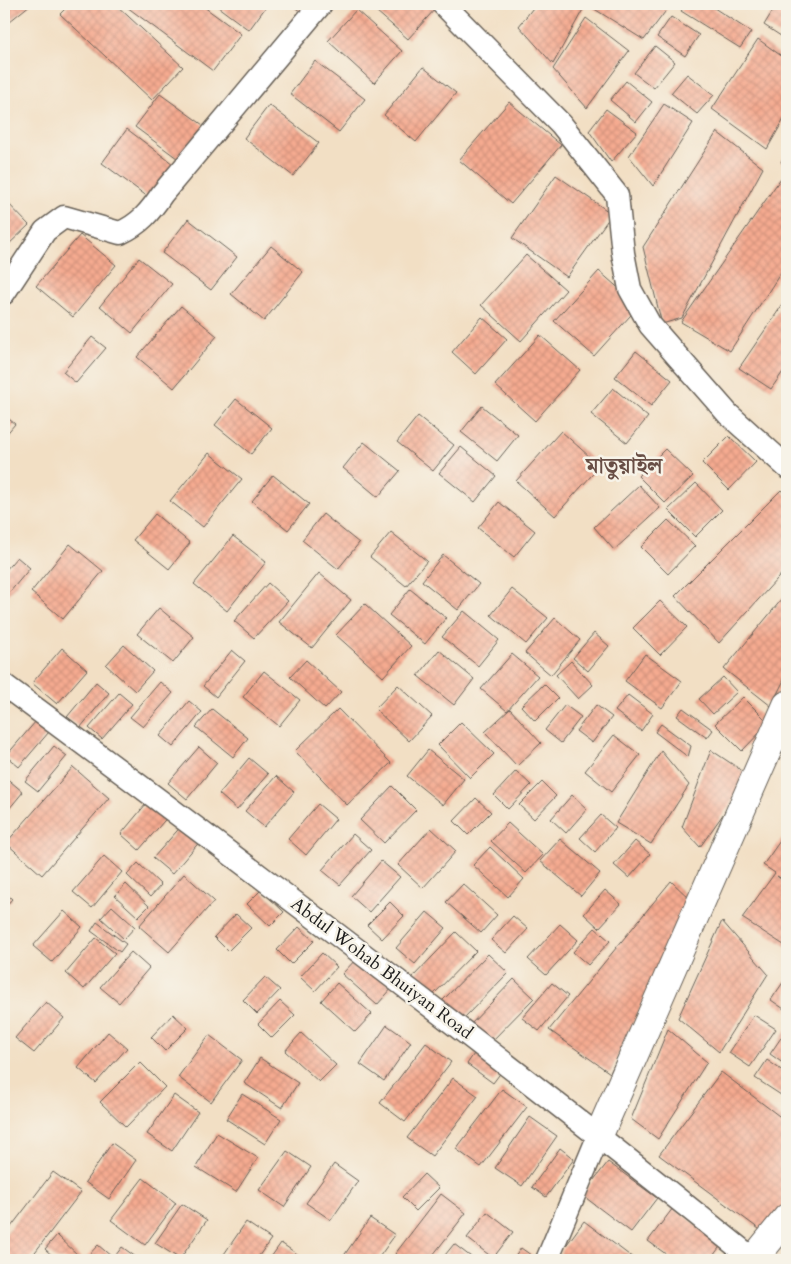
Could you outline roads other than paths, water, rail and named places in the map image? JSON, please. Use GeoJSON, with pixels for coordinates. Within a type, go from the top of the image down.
{"type":"FeatureCollection","features":[{"type":"Feature","properties":{"kind":"street"},"geometry":{"type":"LineString","coordinates":[[4,292],[10,268],[45,231],[64,217],[120,233],[134,227],[146,217],[162,194],[321,4]]}},
{"type":"Feature","properties":{"kind":"street"},"geometry":{"type":"LineString","coordinates":[[443,4],[561,124],[617,195],[623,253],[630,288],[650,325],[728,414],[787,467]]}},
{"type":"Feature","properties":{"kind":"street","name":"Abdul Wohab Bhuiyan Road"},"geometry":{"type":"LineString","coordinates":[[4,685],[222,846],[599,1135],[753,1260]]}},
{"type":"Feature","properties":{"kind":"street"},"geometry":{"type":"LineString","coordinates":[[547,1260],[599,1135],[787,704]]}},
{"type":"Feature","properties":{"kind":"street"},"geometry":{"type":"LineString","coordinates":[[753,1260],[787,1218]]}},
{"type":"Feature","properties":{"kind":"district","name":"মাতুয়াইল"},"geometry":{"type":"Point","coordinates":[624,465]}}]}
